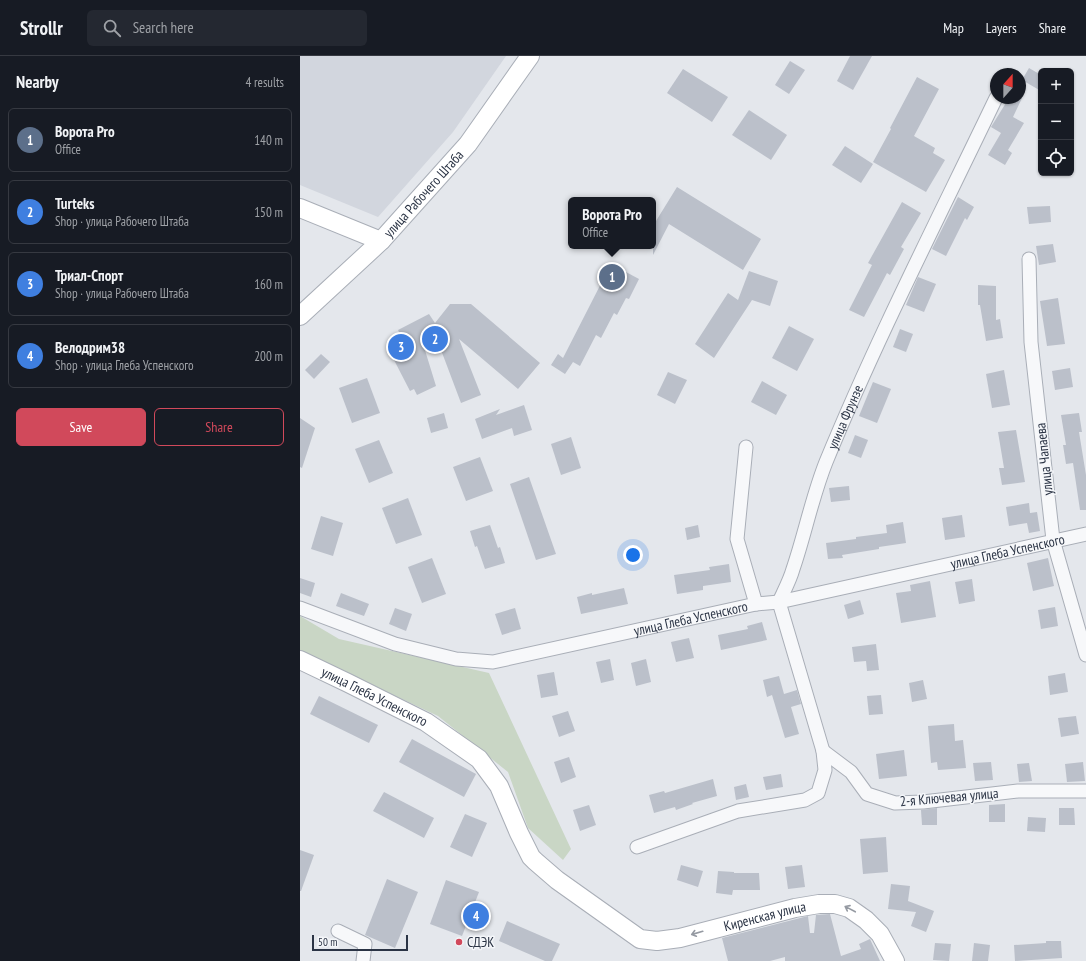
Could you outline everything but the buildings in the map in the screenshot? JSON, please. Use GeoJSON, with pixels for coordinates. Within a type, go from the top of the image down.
{"type":"FeatureCollection","features":[{"type":"Feature","properties":{"kind":"street","name":"улица Рабочего Штаба"},"geometry":{"type":"LineString","coordinates":[[300,316],[381,241],[468,144],[530,56]]}},
{"type":"Feature","properties":{"kind":"street","name":"улица Фрунзе"},"geometry":{"type":"LineString","coordinates":[[779,602],[793,570],[813,498],[825,464],[874,353],[993,104]]}},
{"type":"Feature","properties":{"kind":"street"},"geometry":{"type":"LineString","coordinates":[[300,208],[381,241]]}},
{"type":"Feature","properties":{"kind":"street","name":"улица Чапаева"},"geometry":{"type":"LineString","coordinates":[[1029,259],[1031,342],[1053,540],[1086,655]]}},
{"type":"Feature","properties":{"kind":"street"},"geometry":{"type":"LineString","coordinates":[[746,447],[738,539],[756,604]]}},
{"type":"Feature","properties":{"kind":"street","name":"улица Глеба Успенского"},"geometry":{"type":"LineString","coordinates":[[300,608],[395,644],[456,659],[493,662],[756,604],[779,602],[1053,540],[1086,534]]}},
{"type":"Feature","properties":{"kind":"street"},"geometry":{"type":"LineString","coordinates":[[638,847],[738,811],[805,800],[818,793],[825,770],[824,752],[779,602]]}},
{"type":"Feature","properties":{"kind":"street","name":"улица Глеба Успенского"},"geometry":{"type":"LineString","coordinates":[[300,660],[426,722],[479,759],[499,786],[531,857],[556,880],[640,939]]}},
{"type":"Feature","properties":{"kind":"street","name":"2-я Ключевая улица"},"geometry":{"type":"LineString","coordinates":[[824,752],[851,772],[867,794],[895,803],[922,802],[1018,791],[1086,791]]}},
{"type":"Feature","properties":{"kind":"street","name":"Киренская улица"},"geometry":{"type":"LineString","coordinates":[[640,939],[657,941],[680,938],[795,908],[819,904],[835,904],[849,908],[866,920],[880,934],[895,961]]}},
{"type":"Feature","properties":{"kind":"street"},"geometry":{"type":"LineString","coordinates":[[338,931],[365,944],[363,961]]}},
{"type":"Feature","properties":{"kind":"shaded area"},"geometry":{"type":"Polygon","coordinates":[[[300,56],[506,56],[453,132],[378,217],[300,185],[300,56]]]}},
{"type":"Feature","properties":{"kind":"green space"},"geometry":{"type":"Polygon","coordinates":[[[300,616],[339,639],[489,673],[571,849],[563,860],[528,828],[508,772],[438,716],[300,651],[300,616]]]}},
{"type":"Feature","properties":{"kind":"place","name":"Ворота Pro"},"geometry":{"type":"Point","coordinates":[612,277]}},
{"type":"Feature","properties":{"kind":"place","name":"Turteks"},"geometry":{"type":"Point","coordinates":[435,339]}},
{"type":"Feature","properties":{"kind":"place","name":"Триал-Спорт"},"geometry":{"type":"Point","coordinates":[401,347]}},
{"type":"Feature","properties":{"kind":"place","name":"Велодрим38"},"geometry":{"type":"Point","coordinates":[476,916]}},
{"type":"Feature","properties":{"kind":"place","name":"СДЭК"},"geometry":{"type":"Point","coordinates":[459,942]}}]}
